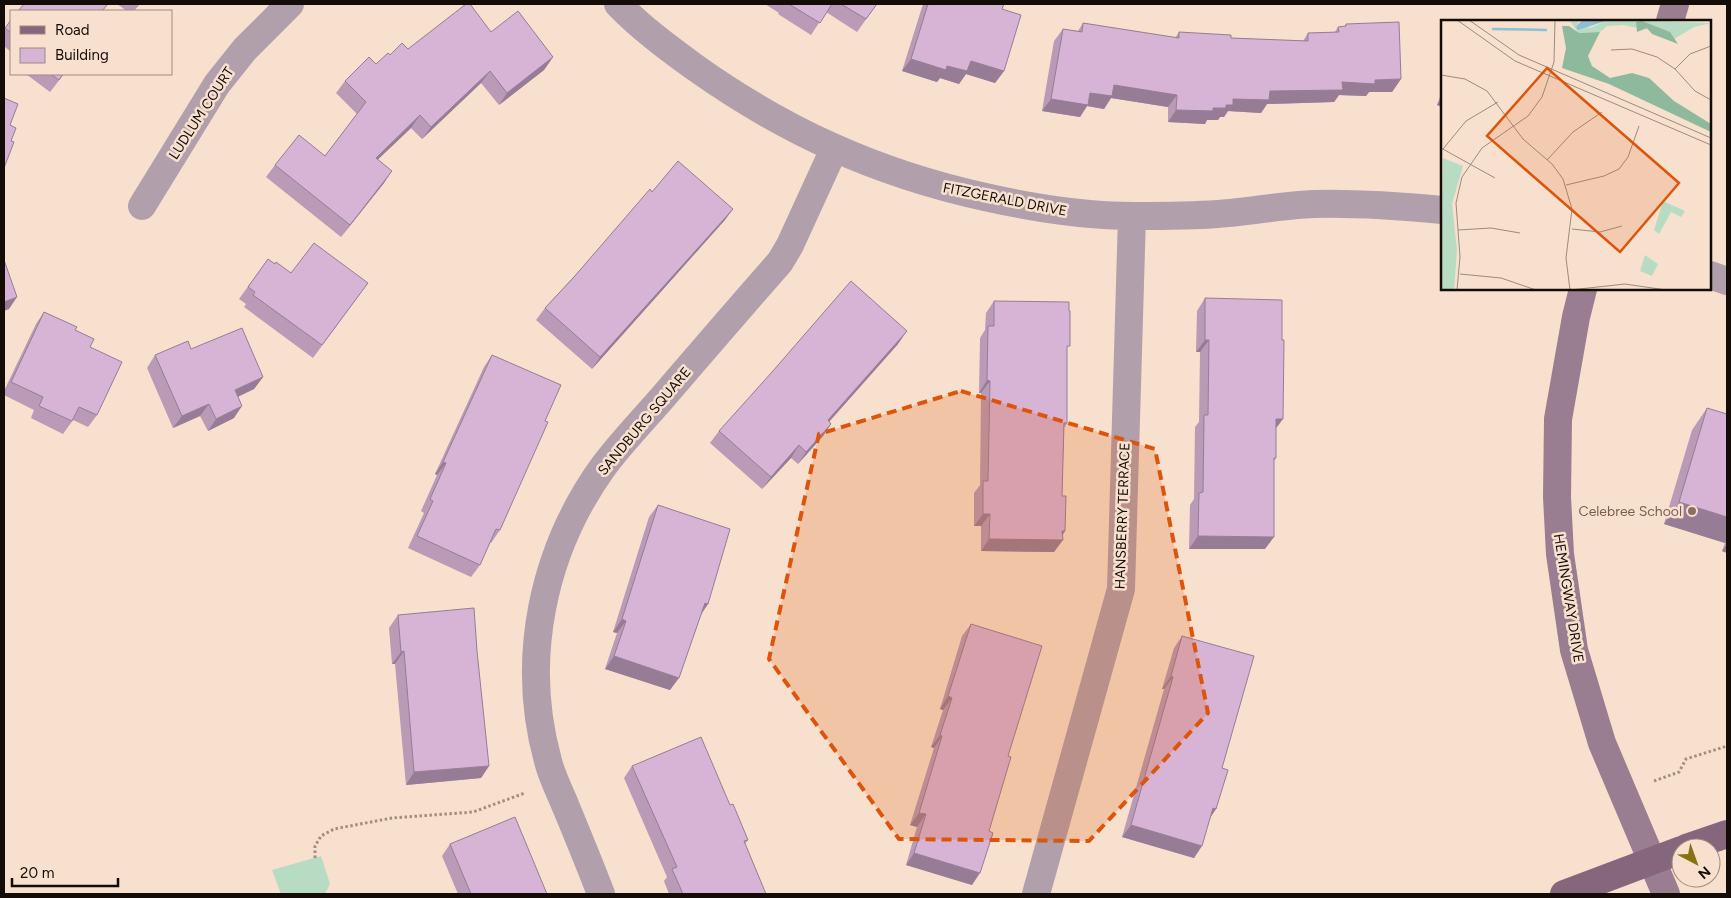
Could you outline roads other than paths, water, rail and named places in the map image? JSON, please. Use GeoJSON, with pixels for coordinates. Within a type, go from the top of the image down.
{"type":"FeatureCollection","features":[{"type":"Feature","properties":{"kind":"main road"},"geometry":{"type":"LineString","coordinates":[[1564,894],[1671,853]]}},
{"type":"Feature","properties":{"kind":"street","name":"LUDLUM COURT"},"geometry":{"type":"LineString","coordinates":[[142,206],[217,84],[245,49],[290,4]]}},
{"type":"Feature","properties":{"kind":"street","name":"FITZGERALD DRIVE"},"geometry":{"type":"LineString","coordinates":[[618,4],[672,50],[723,87],[778,121],[834,149],[938,187],[1026,206],[1072,212],[1132,216],[1217,214],[1313,204],[1394,205],[1441,210]]}},
{"type":"Feature","properties":{"kind":"street"},"geometry":{"type":"LineString","coordinates":[[1670,20],[1675,4]]}},
{"type":"Feature","properties":{"kind":"street","name":"SANDBURG SQUARE"},"geometry":{"type":"LineString","coordinates":[[602,894],[548,762],[540,726],[536,687],[536,650],[542,604],[548,578],[559,546],[574,513],[603,466],[780,262],[790,245],[834,149]]}},
{"type":"Feature","properties":{"kind":"street","name":"HANSBERRY TERRACE"},"geometry":{"type":"LineString","coordinates":[[1036,894],[1121,589],[1132,216]]}},
{"type":"Feature","properties":{"kind":"street"},"geometry":{"type":"LineString","coordinates":[[1711,276],[1727,281]]}},
{"type":"Feature","properties":{"kind":"street","name":"HEMINGWAY DRIVE"},"geometry":{"type":"LineString","coordinates":[[1583,290],[1576,317],[1558,418],[1556,498],[1560,554],[1574,650],[1602,743],[1666,894]]}},
{"type":"Feature","properties":{"kind":"place","name":"Celebree School"},"geometry":{"type":"Point","coordinates":[1692,511]}}]}
